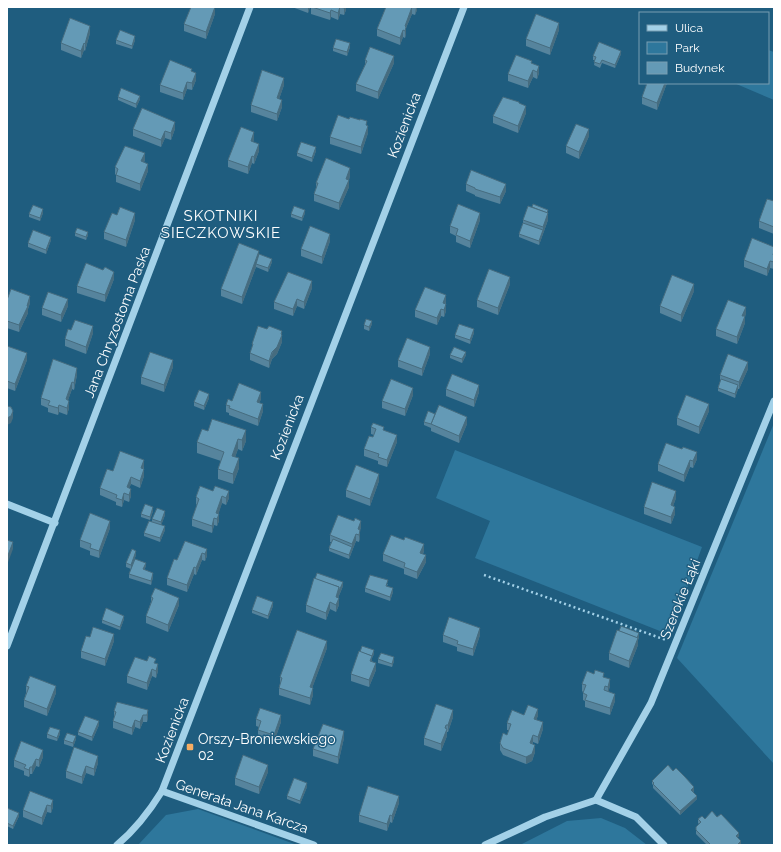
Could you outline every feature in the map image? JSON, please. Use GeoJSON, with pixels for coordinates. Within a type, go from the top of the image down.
{"type":"FeatureCollection","features":[{"type":"Feature","properties":{"kind":"street","name":"Jana Chryzostoma Paska"},"geometry":{"type":"LineString","coordinates":[[7,646],[250,7]]}},
{"type":"Feature","properties":{"kind":"street","name":"Kozienicka"},"geometry":{"type":"LineString","coordinates":[[117,845],[129,835],[148,814],[162,791],[464,7]]}},
{"type":"Feature","properties":{"kind":"street","name":"Szerokie Łąki"},"geometry":{"type":"LineString","coordinates":[[596,800],[651,704],[774,401]]}},
{"type":"Feature","properties":{"kind":"street"},"geometry":{"type":"LineString","coordinates":[[7,504],[55,522]]}},
{"type":"Feature","properties":{"kind":"street","name":"Generała Jana Karcza"},"geometry":{"type":"LineString","coordinates":[[162,791],[314,845]]}},
{"type":"Feature","properties":{"kind":"street"},"geometry":{"type":"LineString","coordinates":[[485,845],[545,817],[596,800],[636,817],[664,845]]}},
{"type":"Feature","properties":{"kind":"path"},"geometry":{"type":"LineString","coordinates":[[484,575],[676,643]]}},
{"type":"Feature","properties":{"kind":"green space"},"geometry":{"type":"Polygon","coordinates":[[[769,50],[774,52],[774,100],[736,84],[769,84],[769,50]]]}},
{"type":"Feature","properties":{"kind":"green space"},"geometry":{"type":"Polygon","coordinates":[[[774,423],[774,764],[677,658],[774,423]]]}},
{"type":"Feature","properties":{"kind":"green space"},"geometry":{"type":"Polygon","coordinates":[[[455,450],[702,547],[670,635],[475,558],[490,521],[436,498],[455,450]]]}},
{"type":"Feature","properties":{"kind":"green space"},"geometry":{"type":"Polygon","coordinates":[[[198,809],[297,845],[138,845],[166,815],[198,809]]]}},
{"type":"Feature","properties":{"kind":"green space"},"geometry":{"type":"Polygon","coordinates":[[[601,818],[625,828],[647,845],[520,845],[567,821],[601,818]]]}},
{"type":"Feature","properties":{"kind":"building"},"geometry":{"type":"Polygon","coordinates":[[[191,7],[215,7],[206,32],[184,24],[191,7]]]}},
{"type":"Feature","properties":{"kind":"building"},"geometry":{"type":"Polygon","coordinates":[[[312,7],[340,7],[338,13],[331,10],[330,13],[312,7]]]}},
{"type":"Feature","properties":{"kind":"building"},"geometry":{"type":"Polygon","coordinates":[[[386,7],[412,7],[405,26],[405,31],[403,30],[400,38],[377,29],[386,7]]]}},
{"type":"Feature","properties":{"kind":"building"},"geometry":{"type":"Polygon","coordinates":[[[536,14],[559,23],[550,48],[526,39],[536,14]]]}},
{"type":"Feature","properties":{"kind":"building"},"geometry":{"type":"Polygon","coordinates":[[[70,18],[90,26],[85,44],[84,43],[81,51],[61,43],[70,18]]]}},
{"type":"Feature","properties":{"kind":"building"},"geometry":{"type":"Polygon","coordinates":[[[120,30],[135,36],[132,46],[116,40],[120,30]]]}},
{"type":"Feature","properties":{"kind":"building"},"geometry":{"type":"Polygon","coordinates":[[[336,39],[350,43],[347,52],[333,48],[336,39]]]}},
{"type":"Feature","properties":{"kind":"building"},"geometry":{"type":"Polygon","coordinates":[[[599,42],[621,51],[615,65],[602,60],[600,64],[594,62],[596,57],[593,56],[599,42]]]}},
{"type":"Feature","properties":{"kind":"building"},"geometry":{"type":"Polygon","coordinates":[[[370,47],[394,56],[378,92],[356,84],[367,61],[365,60],[370,47]]]}},
{"type":"Feature","properties":{"kind":"building"},"geometry":{"type":"Polygon","coordinates":[[[516,55],[532,61],[531,63],[539,66],[537,72],[533,70],[528,81],[508,74],[516,55]]]}},
{"type":"Feature","properties":{"kind":"building"},"geometry":{"type":"Polygon","coordinates":[[[170,60],[192,69],[191,71],[196,73],[192,83],[187,82],[183,93],[160,85],[170,60]]]}},
{"type":"Feature","properties":{"kind":"building"},"geometry":{"type":"Polygon","coordinates":[[[262,70],[284,78],[277,98],[282,100],[277,114],[251,105],[262,70]]]}},
{"type":"Feature","properties":{"kind":"building"},"geometry":{"type":"Polygon","coordinates":[[[647,84],[665,84],[657,103],[642,97],[647,84]]]}},
{"type":"Feature","properties":{"kind":"building"},"geometry":{"type":"Polygon","coordinates":[[[121,88],[140,96],[136,104],[118,97],[121,88]]]}},
{"type":"Feature","properties":{"kind":"building"},"geometry":{"type":"Polygon","coordinates":[[[503,97],[526,106],[518,126],[493,116],[503,97]]]}},
{"type":"Feature","properties":{"kind":"building"},"geometry":{"type":"Polygon","coordinates":[[[142,108],[175,122],[171,133],[165,131],[161,140],[133,129],[142,108]]]}},
{"type":"Feature","properties":{"kind":"building"},"geometry":{"type":"Polygon","coordinates":[[[338,115],[349,119],[350,117],[367,121],[366,125],[368,126],[361,147],[330,137],[338,115]]]}},
{"type":"Feature","properties":{"kind":"building"},"geometry":{"type":"Polygon","coordinates":[[[576,124],[589,129],[579,152],[566,146],[576,124]]]}},
{"type":"Feature","properties":{"kind":"building"},"geometry":{"type":"Polygon","coordinates":[[[241,127],[254,132],[251,141],[259,144],[248,167],[228,160],[241,127]]]}},
{"type":"Feature","properties":{"kind":"building"},"geometry":{"type":"Polygon","coordinates":[[[301,142],[316,147],[312,158],[297,153],[301,142]]]}},
{"type":"Feature","properties":{"kind":"building"},"geometry":{"type":"Polygon","coordinates":[[[125,146],[145,153],[141,161],[148,164],[140,184],[116,175],[118,169],[115,167],[125,146]]]}},
{"type":"Feature","properties":{"kind":"building"},"geometry":{"type":"Polygon","coordinates":[[[326,158],[350,168],[346,179],[349,180],[339,203],[314,194],[318,183],[316,183],[326,158]]]}},
{"type":"Feature","properties":{"kind":"building"},"geometry":{"type":"Polygon","coordinates":[[[471,170],[506,184],[500,197],[475,189],[466,184],[471,170]]]}},
{"type":"Feature","properties":{"kind":"building"},"geometry":{"type":"Polygon","coordinates":[[[767,199],[774,201],[774,227],[759,221],[767,199]]]}},
{"type":"Feature","properties":{"kind":"building"},"geometry":{"type":"Polygon","coordinates":[[[458,204],[480,213],[470,241],[456,235],[458,229],[450,226],[458,204]]]}},
{"type":"Feature","properties":{"kind":"building"},"geometry":{"type":"Polygon","coordinates":[[[533,204],[548,210],[547,213],[532,207],[533,204]]]}},
{"type":"Feature","properties":{"kind":"building"},"geometry":{"type":"Polygon","coordinates":[[[33,205],[43,209],[40,218],[29,214],[33,205]]]}},
{"type":"Feature","properties":{"kind":"building"},"geometry":{"type":"Polygon","coordinates":[[[294,206],[305,210],[302,218],[291,214],[294,206]]]}},
{"type":"Feature","properties":{"kind":"building"},"geometry":{"type":"Polygon","coordinates":[[[528,206],[548,213],[543,227],[523,220],[528,206]]]}},
{"type":"Feature","properties":{"kind":"building"},"geometry":{"type":"Polygon","coordinates":[[[120,207],[135,213],[126,240],[104,232],[112,213],[117,215],[120,207]]]}},
{"type":"Feature","properties":{"kind":"building"},"geometry":{"type":"Polygon","coordinates":[[[523,223],[543,230],[539,241],[519,234],[523,223]]]}},
{"type":"Feature","properties":{"kind":"building"},"geometry":{"type":"Polygon","coordinates":[[[310,226],[330,234],[322,257],[301,249],[310,226]]]}},
{"type":"Feature","properties":{"kind":"building"},"geometry":{"type":"Polygon","coordinates":[[[77,228],[88,232],[86,237],[75,233],[77,228]]]}},
{"type":"Feature","properties":{"kind":"building"},"geometry":{"type":"Polygon","coordinates":[[[33,230],[51,237],[46,250],[28,243],[33,230]]]}},
{"type":"Feature","properties":{"kind":"building"},"geometry":{"type":"Polygon","coordinates":[[[752,238],[774,247],[774,262],[770,261],[767,269],[744,260],[752,238]]]}},
{"type":"Feature","properties":{"kind":"building"},"geometry":{"type":"Polygon","coordinates":[[[239,243],[259,251],[242,297],[221,289],[239,243]]]}},
{"type":"Feature","properties":{"kind":"building"},"geometry":{"type":"Polygon","coordinates":[[[259,254],[272,259],[268,268],[256,264],[259,254]]]}},
{"type":"Feature","properties":{"kind":"building"},"geometry":{"type":"Polygon","coordinates":[[[86,263],[103,270],[105,267],[114,272],[105,295],[77,286],[86,263]]]}},
{"type":"Feature","properties":{"kind":"building"},"geometry":{"type":"Polygon","coordinates":[[[489,269],[510,277],[498,308],[477,300],[489,269]]]}},
{"type":"Feature","properties":{"kind":"building"},"geometry":{"type":"Polygon","coordinates":[[[288,272],[312,281],[304,302],[297,299],[293,309],[274,302],[288,272]]]}},
{"type":"Feature","properties":{"kind":"building"},"geometry":{"type":"Polygon","coordinates":[[[672,275],[694,284],[681,315],[660,306],[672,275]]]}},
{"type":"Feature","properties":{"kind":"building"},"geometry":{"type":"Polygon","coordinates":[[[425,287],[446,295],[443,303],[446,304],[444,310],[441,309],[437,318],[415,310],[425,287]]]}},
{"type":"Feature","properties":{"kind":"building"},"geometry":{"type":"Polygon","coordinates":[[[11,289],[30,296],[28,306],[19,325],[7,321],[7,300],[11,289]]]}},
{"type":"Feature","properties":{"kind":"building"},"geometry":{"type":"Polygon","coordinates":[[[48,292],[68,299],[61,315],[42,308],[48,292]]]}},
{"type":"Feature","properties":{"kind":"building"},"geometry":{"type":"Polygon","coordinates":[[[728,300],[746,307],[742,316],[745,316],[737,337],[716,329],[728,300]]]}},
{"type":"Feature","properties":{"kind":"building"},"geometry":{"type":"Polygon","coordinates":[[[366,319],[372,321],[369,327],[364,325],[366,319]]]}},
{"type":"Feature","properties":{"kind":"building"},"geometry":{"type":"Polygon","coordinates":[[[75,320],[93,326],[86,347],[65,339],[68,329],[71,330],[75,320]]]}},
{"type":"Feature","properties":{"kind":"building"},"geometry":{"type":"Polygon","coordinates":[[[459,324],[474,329],[470,340],[455,335],[459,324]]]}},
{"type":"Feature","properties":{"kind":"building"},"geometry":{"type":"Polygon","coordinates":[[[258,326],[267,329],[269,326],[282,331],[277,347],[272,352],[269,361],[250,353],[258,326]]]}},
{"type":"Feature","properties":{"kind":"building"},"geometry":{"type":"Polygon","coordinates":[[[407,338],[430,347],[422,369],[398,360],[407,338]]]}},
{"type":"Feature","properties":{"kind":"building"},"geometry":{"type":"Polygon","coordinates":[[[7,346],[27,353],[15,384],[7,381],[7,346]]]}},
{"type":"Feature","properties":{"kind":"building"},"geometry":{"type":"Polygon","coordinates":[[[454,347],[466,352],[462,359],[450,355],[454,347]]]}},
{"type":"Feature","properties":{"kind":"building"},"geometry":{"type":"Polygon","coordinates":[[[150,352],[173,360],[164,385],[141,377],[150,352]]]}},
{"type":"Feature","properties":{"kind":"building"},"geometry":{"type":"Polygon","coordinates":[[[728,354],[748,362],[739,382],[720,375],[728,354]]]}},
{"type":"Feature","properties":{"kind":"building"},"geometry":{"type":"Polygon","coordinates":[[[53,359],[77,368],[74,383],[72,382],[66,399],[69,401],[67,408],[59,405],[58,408],[48,405],[50,401],[41,398],[53,359]]]}},
{"type":"Feature","properties":{"kind":"building"},"geometry":{"type":"Polygon","coordinates":[[[452,374],[479,385],[474,400],[446,389],[452,374]]]}},
{"type":"Feature","properties":{"kind":"building"},"geometry":{"type":"Polygon","coordinates":[[[391,379],[413,388],[405,409],[382,401],[391,379]]]}},
{"type":"Feature","properties":{"kind":"building"},"geometry":{"type":"Polygon","coordinates":[[[721,379],[738,385],[735,394],[718,388],[721,379]]]}},
{"type":"Feature","properties":{"kind":"building"},"geometry":{"type":"Polygon","coordinates":[[[239,383],[261,392],[257,402],[263,404],[258,419],[229,408],[230,406],[226,405],[228,399],[232,401],[239,383]]]}},
{"type":"Feature","properties":{"kind":"building"},"geometry":{"type":"Polygon","coordinates":[[[199,390],[209,394],[204,406],[194,402],[199,390]]]}},
{"type":"Feature","properties":{"kind":"building"},"geometry":{"type":"Polygon","coordinates":[[[686,395],[709,404],[699,427],[677,418],[686,395]]]}},
{"type":"Feature","properties":{"kind":"building"},"geometry":{"type":"Polygon","coordinates":[[[439,405],[467,417],[459,436],[431,424],[439,405]]]}},
{"type":"Feature","properties":{"kind":"building"},"geometry":{"type":"Polygon","coordinates":[[[7,406],[11,407],[13,411],[11,416],[7,418],[7,406]]]}},
{"type":"Feature","properties":{"kind":"building"},"geometry":{"type":"Polygon","coordinates":[[[428,411],[435,414],[431,424],[424,422],[428,411]]]}},
{"type":"Feature","properties":{"kind":"building"},"geometry":{"type":"Polygon","coordinates":[[[212,419],[246,430],[242,440],[238,439],[232,456],[239,458],[233,474],[218,469],[224,452],[197,442],[202,429],[208,431],[212,419]]]}},
{"type":"Feature","properties":{"kind":"building"},"geometry":{"type":"Polygon","coordinates":[[[373,423],[384,427],[383,430],[397,435],[387,460],[378,457],[379,454],[364,449],[369,436],[373,437],[376,429],[371,427],[373,423]]]}},
{"type":"Feature","properties":{"kind":"building"},"geometry":{"type":"Polygon","coordinates":[[[666,443],[682,449],[683,447],[697,452],[693,461],[690,460],[684,475],[658,464],[666,443]]]}},
{"type":"Feature","properties":{"kind":"building"},"geometry":{"type":"Polygon","coordinates":[[[120,451],[144,460],[141,468],[144,469],[140,481],[131,477],[127,487],[131,489],[129,495],[124,493],[122,500],[116,498],[117,495],[100,488],[107,469],[113,471],[120,451]]]}},
{"type":"Feature","properties":{"kind":"building"},"geometry":{"type":"Polygon","coordinates":[[[356,465],[379,474],[370,499],[346,490],[356,465]]]}},
{"type":"Feature","properties":{"kind":"building"},"geometry":{"type":"Polygon","coordinates":[[[652,482],[676,491],[671,505],[675,507],[671,517],[644,507],[652,482]]]}},
{"type":"Feature","properties":{"kind":"building"},"geometry":{"type":"Polygon","coordinates":[[[200,486],[213,491],[215,486],[229,491],[226,498],[222,496],[216,513],[219,514],[217,519],[214,518],[212,526],[192,519],[199,499],[196,497],[200,486]]]}},
{"type":"Feature","properties":{"kind":"building"},"geometry":{"type":"Polygon","coordinates":[[[145,504],[153,507],[150,517],[141,514],[145,504]]]}},
{"type":"Feature","properties":{"kind":"building"},"geometry":{"type":"Polygon","coordinates":[[[157,508],[165,511],[161,522],[152,519],[157,508]]]}},
{"type":"Feature","properties":{"kind":"building"},"geometry":{"type":"Polygon","coordinates":[[[90,513],[110,521],[99,551],[90,548],[91,544],[80,540],[90,513]]]}},
{"type":"Feature","properties":{"kind":"building"},"geometry":{"type":"Polygon","coordinates":[[[338,515],[354,521],[355,518],[361,521],[358,529],[360,530],[359,535],[356,534],[352,544],[330,535],[338,515]]]}},
{"type":"Feature","properties":{"kind":"building"},"geometry":{"type":"Polygon","coordinates":[[[149,521],[165,526],[160,538],[144,533],[149,521]]]}},
{"type":"Feature","properties":{"kind":"building"},"geometry":{"type":"Polygon","coordinates":[[[391,535],[404,540],[405,537],[424,544],[420,553],[426,555],[417,572],[404,567],[405,563],[383,554],[391,535]]]}},
{"type":"Feature","properties":{"kind":"building"},"geometry":{"type":"Polygon","coordinates":[[[333,539],[352,547],[349,555],[329,548],[333,539]]]}},
{"type":"Feature","properties":{"kind":"building"},"geometry":{"type":"Polygon","coordinates":[[[7,540],[13,542],[7,558],[7,540]]]}},
{"type":"Feature","properties":{"kind":"building"},"geometry":{"type":"Polygon","coordinates":[[[185,541],[207,549],[205,554],[202,553],[196,568],[194,567],[187,585],[167,578],[174,559],[177,560],[185,541]]]}},
{"type":"Feature","properties":{"kind":"building"},"geometry":{"type":"Polygon","coordinates":[[[132,549],[136,551],[131,565],[126,563],[132,549]]]}},
{"type":"Feature","properties":{"kind":"building"},"geometry":{"type":"Polygon","coordinates":[[[135,559],[146,563],[143,569],[153,573],[151,581],[129,574],[135,559]]]}},
{"type":"Feature","properties":{"kind":"building"},"geometry":{"type":"Polygon","coordinates":[[[317,573],[343,582],[339,591],[339,587],[315,579],[317,573]]]}},
{"type":"Feature","properties":{"kind":"building"},"geometry":{"type":"Polygon","coordinates":[[[370,575],[388,580],[386,586],[393,588],[390,597],[365,588],[370,575]]]}},
{"type":"Feature","properties":{"kind":"building"},"geometry":{"type":"Polygon","coordinates":[[[314,578],[339,587],[336,597],[339,598],[336,605],[330,602],[326,613],[306,605],[314,578]]]}},
{"type":"Feature","properties":{"kind":"building"},"geometry":{"type":"Polygon","coordinates":[[[155,588],[179,598],[168,625],[146,616],[155,588]]]}},
{"type":"Feature","properties":{"kind":"building"},"geometry":{"type":"Polygon","coordinates":[[[257,596],[273,602],[268,616],[252,610],[257,596]]]}},
{"type":"Feature","properties":{"kind":"building"},"geometry":{"type":"Polygon","coordinates":[[[106,608],[124,616],[120,627],[102,620],[106,608]]]}},
{"type":"Feature","properties":{"kind":"building"},"geometry":{"type":"Polygon","coordinates":[[[449,617],[480,628],[473,649],[457,644],[458,641],[443,635],[449,617]]]}},
{"type":"Feature","properties":{"kind":"building"},"geometry":{"type":"Polygon","coordinates":[[[621,626],[639,633],[637,638],[619,631],[621,626]]]}},
{"type":"Feature","properties":{"kind":"building"},"geometry":{"type":"Polygon","coordinates":[[[93,627],[114,634],[105,659],[81,651],[86,636],[90,637],[93,627]]]}},
{"type":"Feature","properties":{"kind":"building"},"geometry":{"type":"Polygon","coordinates":[[[297,630],[327,641],[310,687],[313,688],[310,698],[279,688],[282,678],[280,677],[297,630]]]}},
{"type":"Feature","properties":{"kind":"building"},"geometry":{"type":"Polygon","coordinates":[[[617,630],[638,638],[629,661],[609,653],[617,630]]]}},
{"type":"Feature","properties":{"kind":"building"},"geometry":{"type":"Polygon","coordinates":[[[362,646],[374,650],[372,656],[360,652],[362,646]]]}},
{"type":"Feature","properties":{"kind":"building"},"geometry":{"type":"Polygon","coordinates":[[[359,651],[372,656],[370,661],[376,663],[369,680],[351,674],[359,651]]]}},
{"type":"Feature","properties":{"kind":"building"},"geometry":{"type":"Polygon","coordinates":[[[381,653],[394,657],[392,664],[378,659],[381,653]]]}},
{"type":"Feature","properties":{"kind":"building"},"geometry":{"type":"Polygon","coordinates":[[[149,656],[156,659],[154,663],[158,664],[156,671],[152,669],[147,683],[127,676],[135,657],[147,661],[149,656]]]}},
{"type":"Feature","properties":{"kind":"building"},"geometry":{"type":"Polygon","coordinates":[[[595,670],[604,673],[603,677],[610,679],[608,687],[605,686],[604,690],[615,694],[610,708],[585,700],[587,695],[583,693],[586,685],[582,684],[587,671],[594,674],[595,670]]]}},
{"type":"Feature","properties":{"kind":"building"},"geometry":{"type":"Polygon","coordinates":[[[30,676],[56,686],[47,709],[24,700],[29,687],[26,686],[30,676]]]}},
{"type":"Feature","properties":{"kind":"building"},"geometry":{"type":"Polygon","coordinates":[[[117,702],[148,710],[147,715],[143,715],[140,722],[135,720],[132,728],[113,721],[117,702]]]}},
{"type":"Feature","properties":{"kind":"building"},"geometry":{"type":"Polygon","coordinates":[[[436,704],[453,710],[448,725],[446,725],[445,728],[447,729],[441,744],[424,738],[436,704]]]}},
{"type":"Feature","properties":{"kind":"building"},"geometry":{"type":"Polygon","coordinates":[[[528,705],[538,709],[534,719],[543,722],[538,737],[533,735],[530,743],[535,745],[532,754],[526,757],[503,748],[500,743],[503,733],[507,735],[511,724],[507,723],[512,710],[524,715],[528,705]]]}},
{"type":"Feature","properties":{"kind":"building"},"geometry":{"type":"Polygon","coordinates":[[[260,708],[281,715],[274,735],[258,730],[261,721],[256,719],[260,708]]]}},
{"type":"Feature","properties":{"kind":"building"},"geometry":{"type":"Polygon","coordinates":[[[85,716],[99,721],[92,737],[78,732],[85,716]]]}},
{"type":"Feature","properties":{"kind":"building"},"geometry":{"type":"Polygon","coordinates":[[[323,724],[344,731],[338,757],[313,749],[323,724]]]}},
{"type":"Feature","properties":{"kind":"building"},"geometry":{"type":"Polygon","coordinates":[[[50,727],[60,730],[57,738],[47,734],[50,727]]]}},
{"type":"Feature","properties":{"kind":"building"},"geometry":{"type":"Polygon","coordinates":[[[67,733],[76,736],[73,743],[64,740],[67,733]]]}},
{"type":"Feature","properties":{"kind":"building"},"geometry":{"type":"Polygon","coordinates":[[[21,741],[43,750],[39,760],[36,759],[29,770],[24,768],[26,765],[14,760],[21,741]]]}},
{"type":"Feature","properties":{"kind":"building"},"geometry":{"type":"Polygon","coordinates":[[[74,747],[98,756],[94,769],[86,766],[82,777],[66,771],[74,747]]]}},
{"type":"Feature","properties":{"kind":"building"},"geometry":{"type":"Polygon","coordinates":[[[243,755],[268,765],[259,787],[235,778],[243,755]]]}},
{"type":"Feature","properties":{"kind":"building"},"geometry":{"type":"Polygon","coordinates":[[[668,765],[673,771],[676,768],[685,777],[694,787],[691,790],[697,796],[680,811],[653,784],[654,783],[652,781],[668,765]]]}},
{"type":"Feature","properties":{"kind":"building"},"geometry":{"type":"Polygon","coordinates":[[[294,778],[307,783],[300,801],[287,796],[294,778]]]}},
{"type":"Feature","properties":{"kind":"building"},"geometry":{"type":"Polygon","coordinates":[[[368,786],[399,796],[392,816],[390,815],[387,824],[359,815],[368,786]]]}},
{"type":"Feature","properties":{"kind":"building"},"geometry":{"type":"Polygon","coordinates":[[[30,791],[53,800],[51,806],[47,805],[42,818],[23,810],[30,791]]]}},
{"type":"Feature","properties":{"kind":"building"},"geometry":{"type":"Polygon","coordinates":[[[7,808],[19,813],[13,826],[7,823],[7,808]]]}},
{"type":"Feature","properties":{"kind":"building"},"geometry":{"type":"Polygon","coordinates":[[[712,811],[717,817],[721,814],[739,833],[736,836],[741,841],[737,845],[711,845],[696,830],[696,827],[701,822],[698,819],[702,816],[705,819],[712,811]]]}},
{"type":"Feature","properties":{"kind":"place","name":"Orszy-Broniewskiego 02"},"geometry":{"type":"Point","coordinates":[190,747]}},
{"type":"Feature","properties":{"kind":"district","name":"SKOTNIKI SIECZKOWSKIE"},"geometry":{"type":"Point","coordinates":[221,224]}}]}
